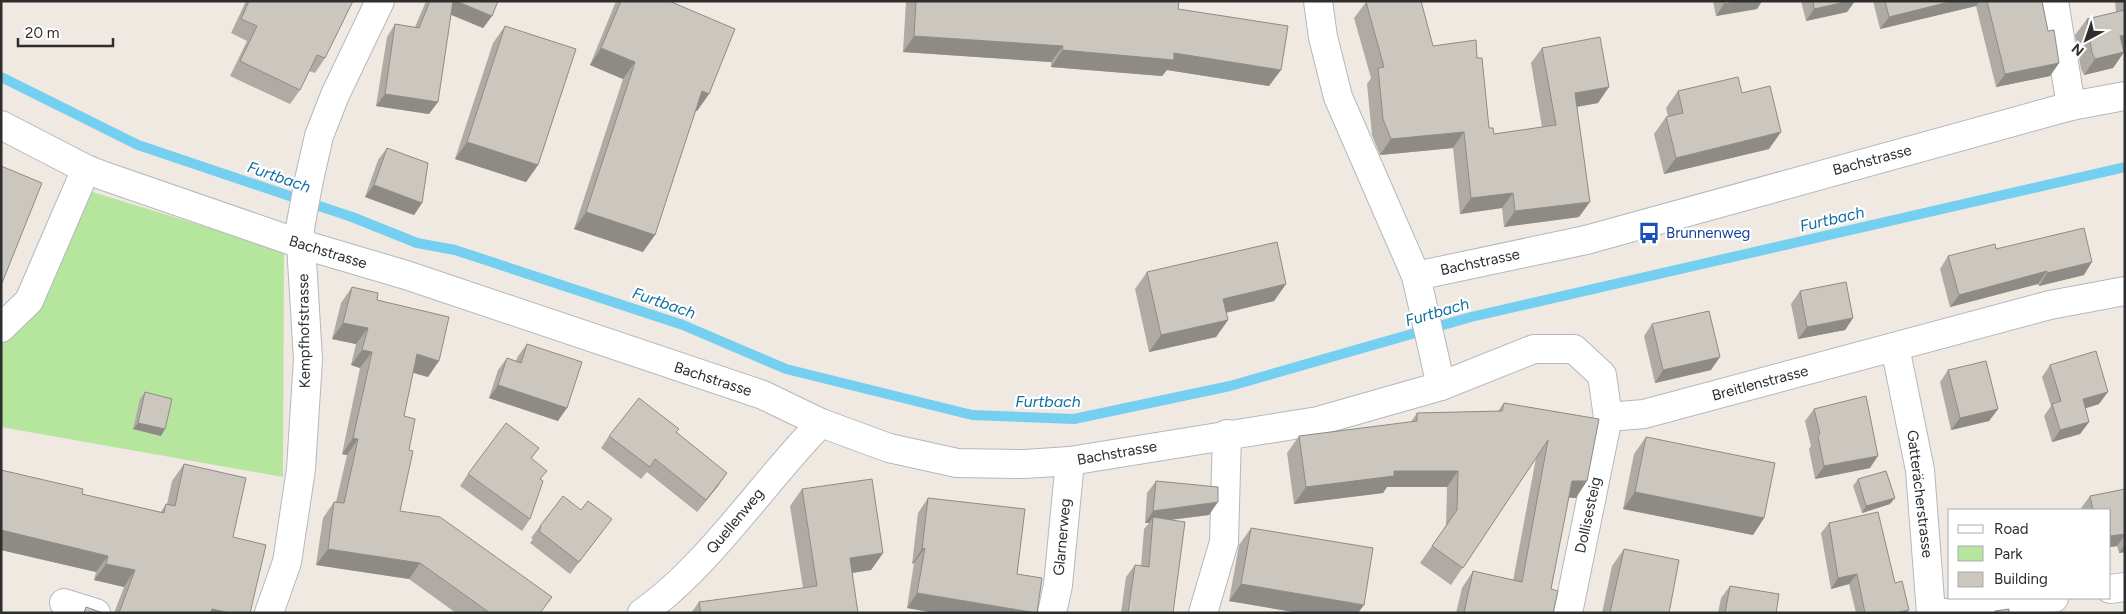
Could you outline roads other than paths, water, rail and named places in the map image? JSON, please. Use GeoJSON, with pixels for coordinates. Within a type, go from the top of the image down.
{"type":"FeatureCollection","features":[{"type":"Feature","properties":{"kind":"street","name":"Kempfhofstrasse"},"geometry":{"type":"LineString","coordinates":[[269,613],[287,562],[301,469],[308,359],[301,236],[309,180],[319,136],[335,95],[380,1]]}},
{"type":"Feature","properties":{"kind":"street"},"geometry":{"type":"LineString","coordinates":[[1318,1],[1323,37],[1338,97],[1416,276],[1438,375],[1534,349],[1574,349],[1602,376],[1608,417]]}},
{"type":"Feature","properties":{"kind":"street"},"geometry":{"type":"LineString","coordinates":[[2054,1],[2071,106]]}},
{"type":"Feature","properties":{"kind":"street","name":"Bachstrasse"},"geometry":{"type":"LineString","coordinates":[[1416,276],[1586,240],[2071,106],[2125,96]]}},
{"type":"Feature","properties":{"kind":"street","name":"Bachstrasse"},"geometry":{"type":"LineString","coordinates":[[1,125],[86,169],[301,236],[406,275],[763,395],[821,423],[889,448],[957,463],[1024,464],[1070,460],[1318,421],[1438,375]]}},
{"type":"Feature","properties":{"kind":"street"},"geometry":{"type":"LineString","coordinates":[[1,328],[30,301],[86,169]]}},
{"type":"Feature","properties":{"kind":"street","name":"Breitlenstrasse"},"geometry":{"type":"LineString","coordinates":[[1608,417],[1644,414],[2050,305],[2125,291]]}},
{"type":"Feature","properties":{"kind":"street","name":"Gatterächerstrasse"},"geometry":{"type":"LineString","coordinates":[[1895,347],[1920,470],[1931,613]]}},
{"type":"Feature","properties":{"kind":"street","name":"Dollisesteig"},"geometry":{"type":"LineString","coordinates":[[1568,613],[1608,417]]}},
{"type":"Feature","properties":{"kind":"street","name":"Quellenweg"},"geometry":{"type":"LineString","coordinates":[[642,613],[702,559],[793,452],[821,423]]}},
{"type":"Feature","properties":{"kind":"street"},"geometry":{"type":"LineString","coordinates":[[1203,613],[1224,542],[1227,434]]}},
{"type":"Feature","properties":{"kind":"street","name":"Glarnerweg"},"geometry":{"type":"LineString","coordinates":[[1052,613],[1058,585],[1070,460]]}},
{"type":"Feature","properties":{"kind":"street"},"geometry":{"type":"LineString","coordinates":[[2111,589],[2125,587]]}},
{"type":"Feature","properties":{"kind":"street"},"geometry":{"type":"LineString","coordinates":[[1945,613],[2047,599]]}},
{"type":"Feature","properties":{"kind":"street"},"geometry":{"type":"LineString","coordinates":[[64,603],[96,613]]}},
{"type":"Feature","properties":{"kind":"waterway","name":"Furtbach"},"geometry":{"type":"LineString","coordinates":[[1,77],[138,145],[352,217],[417,243],[455,250],[683,325],[786,369],[972,415],[1074,419],[1230,386],[1471,317],[2125,167]]}},
{"type":"Feature","properties":{"kind":"place","name":"Brunnenweg"},"geometry":{"type":"Point","coordinates":[1649,233]}}]}
